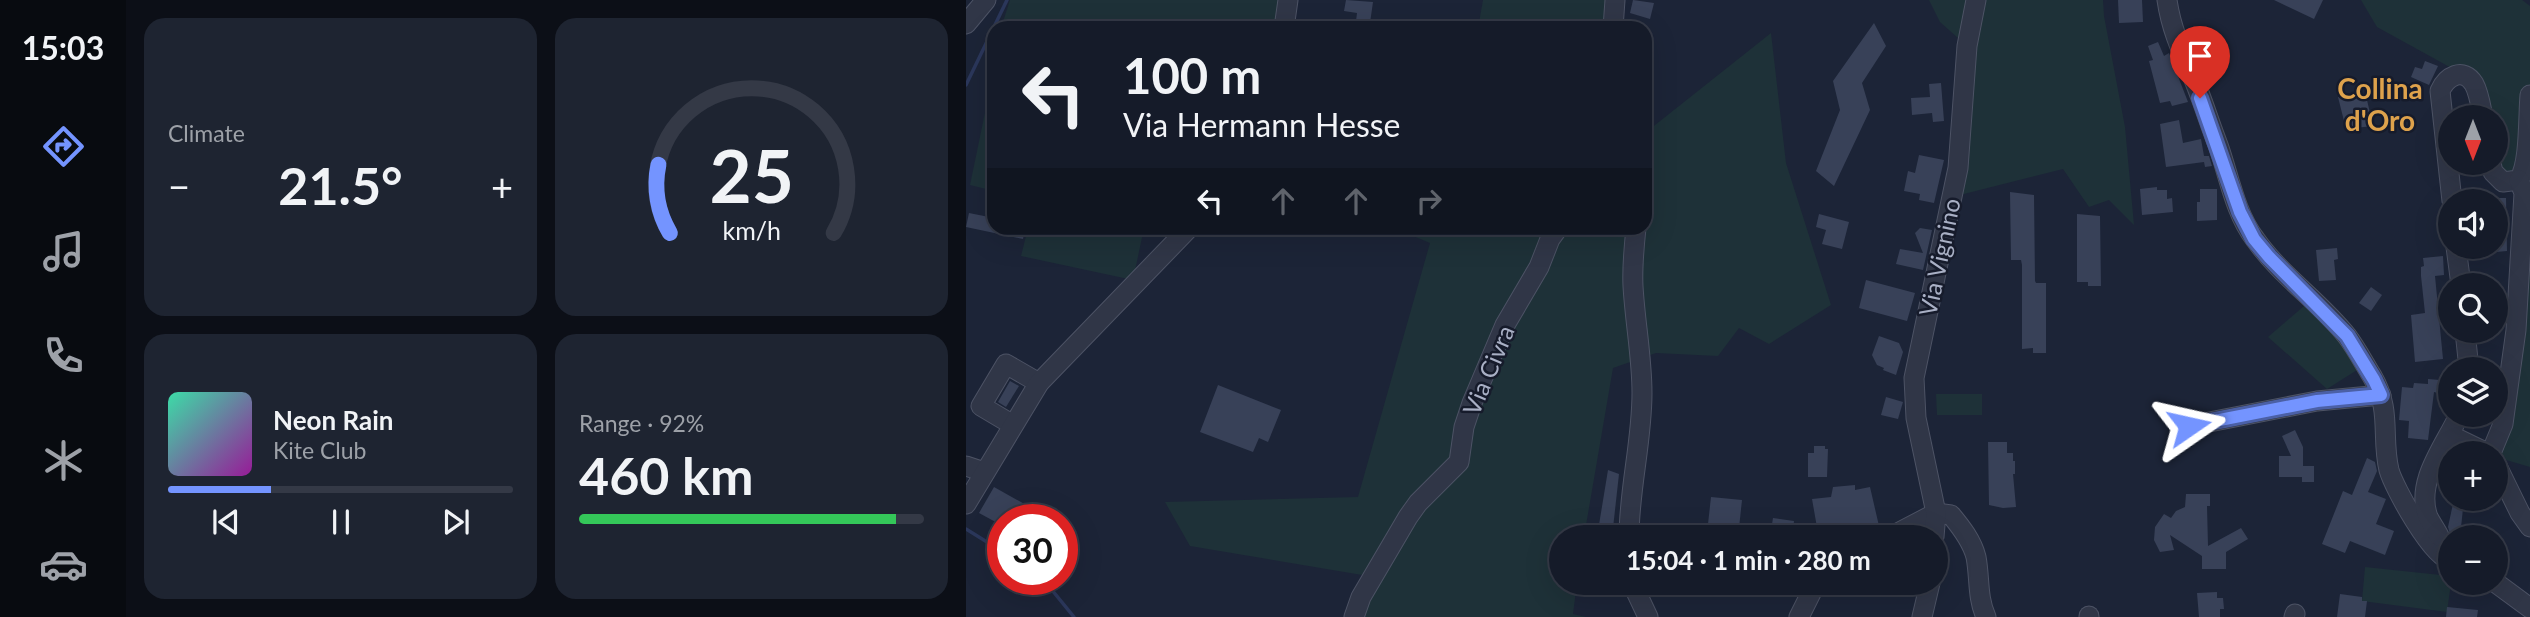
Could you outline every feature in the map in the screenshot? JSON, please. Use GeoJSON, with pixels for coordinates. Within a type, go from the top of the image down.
{"type":"FeatureCollection","features":[{"type":"Feature","properties":{"kind":"street"},"geometry":{"type":"LineString","coordinates":[[966,24],[984,6],[986,0]]}},
{"type":"Feature","properties":{"kind":"street"},"geometry":{"type":"LineString","coordinates":[[1285,21],[1288,0]]}},
{"type":"Feature","properties":{"kind":"street"},"geometry":{"type":"LineString","coordinates":[[1614,21],[1615,0]]}},
{"type":"Feature","properties":{"kind":"street","name":"Via Vignino"},"geometry":{"type":"LineString","coordinates":[[1935,525],[1936,513],[1916,418],[1914,378],[1958,168],[1967,46],[1976,0]]}},
{"type":"Feature","properties":{"kind":"street"},"geometry":{"type":"LineString","coordinates":[[2167,0],[2176,44],[2192,75],[2247,226],[2269,257],[2347,336],[2374,380],[2386,414],[2389,471],[2396,488],[2438,554]]}},
{"type":"Feature","properties":{"kind":"street"},"geometry":{"type":"LineString","coordinates":[[2442,105],[2440,91],[2444,82],[2452,75],[2459,74],[2472,80],[2480,105]]}},
{"type":"Feature","properties":{"kind":"street"},"geometry":{"type":"LineString","coordinates":[[2496,175],[2511,183],[2519,180],[2526,170],[2530,96]]}},
{"type":"Feature","properties":{"kind":"street"},"geometry":{"type":"LineString","coordinates":[[2495,441],[2503,425],[2516,330],[2524,192],[2519,180]]}},
{"type":"Feature","properties":{"kind":"street"},"geometry":{"type":"LineString","coordinates":[[966,504],[975,469],[1013,425],[1045,376],[1182,235]]}},
{"type":"Feature","properties":{"kind":"street","name":"Via Civra"},"geometry":{"type":"LineString","coordinates":[[1354,617],[1361,597],[1408,517],[1418,503],[1459,462],[1464,427],[1472,403],[1505,325],[1539,267],[1553,235]]}},
{"type":"Feature","properties":{"kind":"street"},"geometry":{"type":"LineString","coordinates":[[1629,525],[1642,394],[1633,287],[1636,235]]}},
{"type":"Feature","properties":{"kind":"street"},"geometry":{"type":"LineString","coordinates":[[1013,425],[981,406],[1006,364],[1045,376]]}},
{"type":"Feature","properties":{"kind":"street"},"geometry":{"type":"LineString","coordinates":[[2189,426],[2317,401],[2381,395]]}},
{"type":"Feature","properties":{"kind":"street"},"geometry":{"type":"LineString","coordinates":[[2438,534],[2428,517],[2425,495],[2432,466],[2454,427]]}},
{"type":"Feature","properties":{"kind":"street"},"geometry":{"type":"LineString","coordinates":[[2450,435],[2463,441]]}},
{"type":"Feature","properties":{"kind":"street"},"geometry":{"type":"LineString","coordinates":[[2508,488],[2530,527]]}},
{"type":"Feature","properties":{"kind":"street"},"geometry":{"type":"LineString","coordinates":[[1913,525],[1936,513],[1951,515],[1976,558],[1980,601],[1986,617]]}},
{"type":"Feature","properties":{"kind":"street"},"geometry":{"type":"LineString","coordinates":[[2508,592],[2530,608]]}},
{"type":"Feature","properties":{"kind":"street"},"geometry":{"type":"LineString","coordinates":[[1638,595],[1648,617]]}},
{"type":"Feature","properties":{"kind":"street"},"geometry":{"type":"LineString","coordinates":[[1799,617],[1810,595]]}},
{"type":"Feature","properties":{"kind":"street"},"geometry":{"type":"LineString","coordinates":[[1922,617],[1927,595]]}},
{"type":"Feature","properties":{"kind":"shaded area"},"geometry":{"type":"Polygon","coordinates":[[[1010,0],[1279,0],[1276,21],[1003,21],[1010,0]]]}},
{"type":"Feature","properties":{"kind":"shaded area"},"geometry":{"type":"Polygon","coordinates":[[[1483,0],[1615,0],[1614,21],[1479,21],[1483,0]]]}},
{"type":"Feature","properties":{"kind":"shaded area"},"geometry":{"type":"Polygon","coordinates":[[[1929,0],[2103,0],[2125,127],[2134,225],[2109,200],[2089,207],[2063,169],[1952,197],[1967,46],[1940,22],[1929,0]]]}},
{"type":"Feature","properties":{"kind":"shaded area"},"geometry":{"type":"Polygon","coordinates":[[[2361,0],[2522,0],[2530,6],[2530,467],[2508,461],[2508,441],[2498,441],[2499,427],[2508,427],[2507,357],[2524,192],[2505,175],[2508,175],[2508,105],[2478,105],[2466,76],[2377,27],[2361,0]]]}},
{"type":"Feature","properties":{"kind":"shaded area"},"geometry":{"type":"Polygon","coordinates":[[[1771,33],[1786,163],[1831,305],[1769,344],[1739,328],[1718,356],[1656,353],[1613,368],[1586,525],[1549,525],[1549,595],[1575,595],[1573,614],[1586,617],[1354,617],[1374,577],[1190,546],[1165,502],[1358,497],[1430,243],[1411,235],[1652,235],[1652,127],[1771,33]]]}},
{"type":"Feature","properties":{"kind":"shaded area"},"geometry":{"type":"Polygon","coordinates":[[[987,103],[987,189],[970,185],[987,103]]]}},
{"type":"Feature","properties":{"kind":"shaded area"},"geometry":{"type":"Polygon","coordinates":[[[1026,235],[1143,235],[1133,280],[1021,256],[1026,235]]]}},
{"type":"Feature","properties":{"kind":"shaded area"},"geometry":{"type":"Polygon","coordinates":[[[2311,300],[2365,365],[2327,389],[2268,337],[2311,300]]]}},
{"type":"Feature","properties":{"kind":"shaded area"},"geometry":{"type":"Polygon","coordinates":[[[1936,394],[1982,394],[1982,415],[1937,415],[1936,394]]]}},
{"type":"Feature","properties":{"kind":"shaded area"},"geometry":{"type":"Polygon","coordinates":[[[2365,567],[2438,575],[2438,595],[2449,595],[2447,612],[2362,601],[2365,567]]]}},
{"type":"Feature","properties":{"kind":"building"},"geometry":{"type":"Polygon","coordinates":[[[1346,0],[1373,2],[1370,21],[1356,21],[1357,13],[1344,11],[1346,0]]]}},
{"type":"Feature","properties":{"kind":"building"},"geometry":{"type":"Polygon","coordinates":[[[1633,0],[1654,3],[1650,19],[1630,13],[1633,0]]]}},
{"type":"Feature","properties":{"kind":"building"},"geometry":{"type":"Polygon","coordinates":[[[2118,0],[2142,0],[2143,22],[2119,23],[2118,0]]]}},
{"type":"Feature","properties":{"kind":"building"},"geometry":{"type":"Polygon","coordinates":[[[2274,0],[2323,0],[2314,19],[2274,0]]]}},
{"type":"Feature","properties":{"kind":"building"},"geometry":{"type":"Polygon","coordinates":[[[1874,23],[1886,46],[1862,83],[1870,110],[1834,186],[1816,171],[1840,110],[1833,81],[1874,23]]]}},
{"type":"Feature","properties":{"kind":"building"},"geometry":{"type":"Polygon","coordinates":[[[2158,42],[2164,56],[2169,53],[2188,102],[2172,106],[2170,101],[2160,103],[2149,61],[2153,60],[2148,46],[2158,42]]]}},
{"type":"Feature","properties":{"kind":"building"},"geometry":{"type":"Polygon","coordinates":[[[2425,61],[2438,66],[2429,85],[2411,77],[2415,67],[2422,69],[2425,61]]]}},
{"type":"Feature","properties":{"kind":"building"},"geometry":{"type":"Polygon","coordinates":[[[1941,83],[1944,121],[1933,122],[1932,113],[1912,115],[1911,98],[1930,97],[1929,84],[1941,83]]]}},
{"type":"Feature","properties":{"kind":"building"},"geometry":{"type":"Polygon","coordinates":[[[2361,92],[2363,101],[2367,100],[2373,126],[2346,129],[2338,97],[2361,92]]]}},
{"type":"Feature","properties":{"kind":"building"},"geometry":{"type":"Polygon","coordinates":[[[2179,120],[2183,143],[2201,139],[2204,156],[2209,156],[2212,166],[2205,167],[2204,162],[2166,167],[2160,124],[2179,120]]]}},
{"type":"Feature","properties":{"kind":"building"},"geometry":{"type":"Polygon","coordinates":[[[1919,155],[1944,160],[1934,203],[1919,200],[1920,194],[1904,191],[1908,171],[1915,173],[1919,155]]]}},
{"type":"Feature","properties":{"kind":"building"},"geometry":{"type":"Polygon","coordinates":[[[2157,187],[2157,190],[2167,190],[2167,199],[2172,198],[2173,212],[2142,215],[2140,189],[2157,187]]]}},
{"type":"Feature","properties":{"kind":"building"},"geometry":{"type":"Polygon","coordinates":[[[2200,189],[2217,189],[2217,220],[2197,221],[2200,189]]]}},
{"type":"Feature","properties":{"kind":"building"},"geometry":{"type":"Polygon","coordinates":[[[2010,192],[2034,195],[2035,281],[2046,283],[2046,353],[2033,353],[2033,348],[2022,349],[2022,265],[2021,260],[2011,260],[2010,192]]]}},
{"type":"Feature","properties":{"kind":"building"},"geometry":{"type":"Polygon","coordinates":[[[969,213],[987,217],[987,231],[966,227],[969,213]]]}},
{"type":"Feature","properties":{"kind":"building"},"geometry":{"type":"Polygon","coordinates":[[[1819,214],[1849,222],[1842,249],[1822,244],[1826,230],[1816,227],[1819,214]]]}},
{"type":"Feature","properties":{"kind":"building"},"geometry":{"type":"Polygon","coordinates":[[[2077,214],[2100,216],[2101,286],[2088,286],[2088,282],[2077,282],[2077,214]]]}},
{"type":"Feature","properties":{"kind":"building"},"geometry":{"type":"Polygon","coordinates":[[[1920,228],[1932,230],[1923,270],[1896,264],[1900,249],[1923,253],[1915,233],[1920,228]]]}},
{"type":"Feature","properties":{"kind":"building"},"geometry":{"type":"Polygon","coordinates":[[[1004,235],[1024,235],[1023,239],[1004,235]]]}},
{"type":"Feature","properties":{"kind":"building"},"geometry":{"type":"Polygon","coordinates":[[[2337,248],[2338,259],[2334,260],[2336,280],[2319,281],[2316,250],[2337,248]]]}},
{"type":"Feature","properties":{"kind":"building"},"geometry":{"type":"Polygon","coordinates":[[[2438,256],[2438,259],[2443,259],[2444,273],[2435,276],[2438,343],[2441,343],[2443,357],[2415,362],[2411,315],[2425,313],[2421,276],[2423,258],[2438,256]]]}},
{"type":"Feature","properties":{"kind":"building"},"geometry":{"type":"Polygon","coordinates":[[[1866,280],[1915,293],[1907,321],[1859,308],[1866,280]]]}},
{"type":"Feature","properties":{"kind":"building"},"geometry":{"type":"Polygon","coordinates":[[[2371,287],[2382,295],[2371,311],[2359,303],[2371,287]]]}},
{"type":"Feature","properties":{"kind":"building"},"geometry":{"type":"Polygon","coordinates":[[[1879,336],[1899,343],[1903,352],[1896,375],[1877,365],[1872,355],[1879,336]]]}},
{"type":"Feature","properties":{"kind":"building"},"geometry":{"type":"Polygon","coordinates":[[[2428,379],[2438,380],[2438,393],[2434,392],[2428,440],[2408,438],[2409,421],[2399,420],[2402,387],[2413,388],[2414,383],[2428,384],[2428,379]]]}},
{"type":"Feature","properties":{"kind":"building"},"geometry":{"type":"Polygon","coordinates":[[[1010,381],[1019,386],[1006,407],[998,402],[1010,381]]]}},
{"type":"Feature","properties":{"kind":"building"},"geometry":{"type":"Polygon","coordinates":[[[1218,385],[1281,410],[1268,442],[1259,438],[1253,452],[1200,432],[1218,385]]]}},
{"type":"Feature","properties":{"kind":"building"},"geometry":{"type":"Polygon","coordinates":[[[1886,397],[1903,402],[1898,419],[1881,415],[1886,397]]]}},
{"type":"Feature","properties":{"kind":"building"},"geometry":{"type":"Polygon","coordinates":[[[2295,430],[2303,447],[2303,466],[2314,466],[2314,482],[2302,482],[2302,477],[2279,477],[2279,456],[2291,456],[2282,436],[2295,430]]]}},
{"type":"Feature","properties":{"kind":"building"},"geometry":{"type":"Polygon","coordinates":[[[1988,442],[2007,442],[2007,453],[2013,453],[2016,507],[1989,505],[1988,442]]]}},
{"type":"Feature","properties":{"kind":"building"},"geometry":{"type":"Polygon","coordinates":[[[1814,446],[1825,446],[1825,449],[1828,449],[1827,477],[1808,477],[1808,453],[1814,453],[1814,446]]]}},
{"type":"Feature","properties":{"kind":"building"},"geometry":{"type":"Polygon","coordinates":[[[2367,458],[2375,462],[2377,471],[2368,492],[2386,499],[2376,524],[2394,531],[2385,555],[2350,541],[2345,553],[2322,544],[2343,491],[2352,495],[2367,458]]]}},
{"type":"Feature","properties":{"kind":"building"},"geometry":{"type":"Polygon","coordinates":[[[1608,470],[1619,474],[1613,525],[1599,525],[1608,470]]]}},
{"type":"Feature","properties":{"kind":"building"},"geometry":{"type":"Polygon","coordinates":[[[1855,485],[1855,490],[1870,487],[1879,525],[1817,525],[1812,499],[1831,497],[1833,487],[1855,485]]]}},
{"type":"Feature","properties":{"kind":"building"},"geometry":{"type":"Polygon","coordinates":[[[994,487],[1024,504],[987,504],[987,517],[979,513],[994,487]]]}},
{"type":"Feature","properties":{"kind":"building"},"geometry":{"type":"Polygon","coordinates":[[[2186,494],[2210,494],[2210,506],[2207,506],[2208,546],[2241,528],[2248,539],[2226,552],[2226,569],[2202,569],[2202,556],[2170,535],[2174,550],[2160,552],[2154,540],[2155,527],[2164,514],[2171,518],[2176,511],[2185,507],[2186,494]]]}},
{"type":"Feature","properties":{"kind":"building"},"geometry":{"type":"Polygon","coordinates":[[[1711,497],[1742,500],[1739,525],[1708,524],[1711,497]]]}},
{"type":"Feature","properties":{"kind":"building"},"geometry":{"type":"Polygon","coordinates":[[[2451,511],[2463,511],[2461,525],[2448,525],[2451,511]]]}},
{"type":"Feature","properties":{"kind":"building"},"geometry":{"type":"Polygon","coordinates":[[[1773,518],[1794,521],[1794,525],[1772,525],[1773,518]]]}},
{"type":"Feature","properties":{"kind":"building"},"geometry":{"type":"Polygon","coordinates":[[[2217,592],[2217,598],[2223,598],[2224,609],[2220,609],[2220,617],[2199,617],[2197,593],[2217,592]]]}},
{"type":"Feature","properties":{"kind":"building"},"geometry":{"type":"Polygon","coordinates":[[[2340,594],[2362,597],[2362,601],[2367,601],[2365,617],[2337,617],[2340,594]]]}},
{"type":"Feature","properties":{"kind":"building"},"geometry":{"type":"Polygon","coordinates":[[[2447,607],[2478,610],[2477,617],[2446,617],[2447,607]]]}},
{"type":"Feature","properties":{"kind":"waterway"},"geometry":{"type":"LineString","coordinates":[[997,21],[1007,0]]}},
{"type":"Feature","properties":{"kind":"waterway"},"geometry":{"type":"LineString","coordinates":[[966,85],[987,41]]}},
{"type":"Feature","properties":{"kind":"waterway"},"geometry":{"type":"LineString","coordinates":[[966,529],[987,542]]}},
{"type":"Feature","properties":{"kind":"waterway"},"geometry":{"type":"LineString","coordinates":[[1056,595],[1074,617]]}},
{"type":"Feature","properties":{"kind":"district","name":"Collina d'Oro"},"geometry":{"type":"Point","coordinates":[2380,104]}},
{"type":"Feature","properties":{"kind":"route"},"geometry":{"type":"LineString","coordinates":[[2189,426],[2317,401],[2381,395],[2347,336],[2254,239],[2240,212],[2200,98]]}}]}
